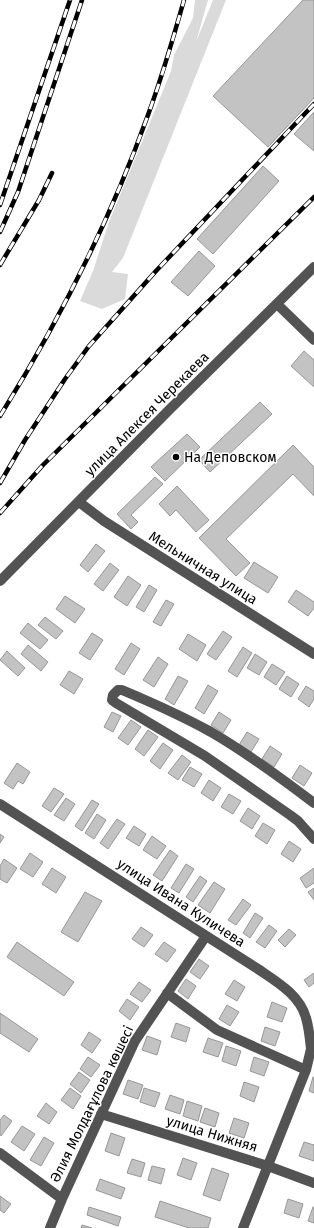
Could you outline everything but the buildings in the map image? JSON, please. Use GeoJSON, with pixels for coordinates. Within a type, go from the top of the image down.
{"type":"FeatureCollection","features":[{"type":"Feature","properties":{"kind":"street","name":"улица Алексея Черекаева"},"geometry":{"type":"LineString","coordinates":[[0,581],[169,410],[314,267]]}},
{"type":"Feature","properties":{"kind":"street"},"geometry":{"type":"LineString","coordinates":[[277,304],[314,340]]}},
{"type":"Feature","properties":{"kind":"street","name":"Мельничная улица"},"geometry":{"type":"LineString","coordinates":[[79,502],[104,521],[314,654]]}},
{"type":"Feature","properties":{"kind":"street"},"geometry":{"type":"LineString","coordinates":[[314,803],[262,765],[211,732],[169,710],[122,690],[118,690],[113,695],[112,700],[116,704],[205,756],[298,821],[314,839]]}},
{"type":"Feature","properties":{"kind":"street","name":"улица Ивана Куличева"},"geometry":{"type":"LineString","coordinates":[[0,804],[206,936],[287,990],[299,1003],[306,1017],[313,1049]]}},
{"type":"Feature","properties":{"kind":"street","name":"Әлия Молдағұлова көшесі"},"geometry":{"type":"LineString","coordinates":[[50,1228],[135,1041],[206,936]]}},
{"type":"Feature","properties":{"kind":"street"},"geometry":{"type":"LineString","coordinates":[[167,993],[217,1030],[306,1070]]}},
{"type":"Feature","properties":{"kind":"street"},"geometry":{"type":"LineString","coordinates":[[243,1228],[313,1049]]}},
{"type":"Feature","properties":{"kind":"street","name":"улица Нижняя"},"geometry":{"type":"LineString","coordinates":[[101,1114],[268,1166],[314,1183]]}},
{"type":"Feature","properties":{"kind":"street"},"geometry":{"type":"LineString","coordinates":[[0,1153],[62,1199]]}},
{"type":"Feature","properties":{"kind":"shaded area"},"geometry":{"type":"Polygon","coordinates":[[[195,0],[208,0],[196,42],[213,0],[226,0],[123,258],[112,272],[128,274],[125,299],[102,309],[80,301],[93,271],[109,222],[171,71],[174,55],[193,18],[195,0]]]}},
{"type":"Feature","properties":{"kind":"railway"},"geometry":{"type":"LineString","coordinates":[[0,205],[70,0]]}},
{"type":"Feature","properties":{"kind":"railway"},"geometry":{"type":"LineString","coordinates":[[0,232],[18,192],[82,0]]}},
{"type":"Feature","properties":{"kind":"railway"},"geometry":{"type":"LineString","coordinates":[[0,416],[63,307],[100,231],[133,154],[153,101],[184,0]]}},
{"type":"Feature","properties":{"kind":"railway"},"geometry":{"type":"LineString","coordinates":[[0,483],[25,440],[65,379],[89,346],[156,271],[314,104]]}},
{"type":"Feature","properties":{"kind":"railway"},"geometry":{"type":"LineString","coordinates":[[0,265],[39,200],[52,173]]}},
{"type":"Feature","properties":{"kind":"railway"},"geometry":{"type":"LineString","coordinates":[[0,513],[43,465],[314,197]]}},
{"type":"Feature","properties":{"kind":"place","name":"На Деповском"},"geometry":{"type":"Point","coordinates":[176,457]}}]}
